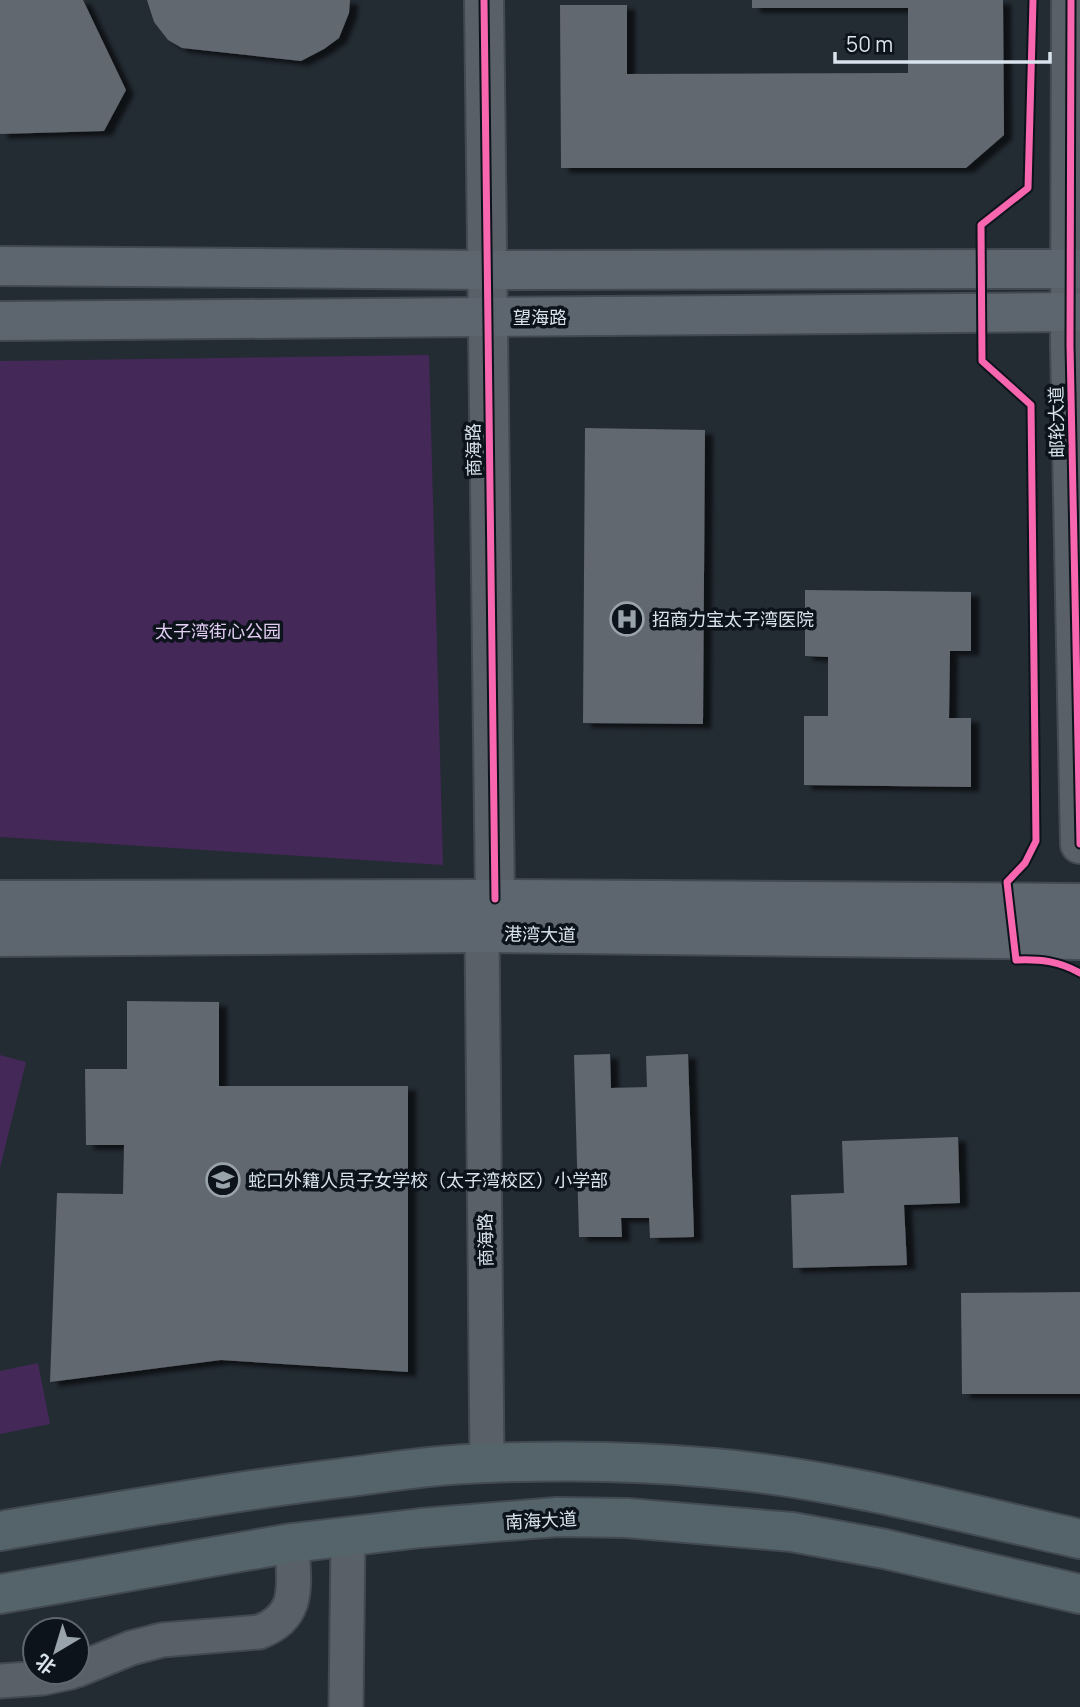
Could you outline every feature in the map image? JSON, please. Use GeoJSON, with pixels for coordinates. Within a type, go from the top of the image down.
{"type":"FeatureCollection","features":[{"type":"Feature","properties":{"kind":"main road"},"geometry":{"type":"LineString","coordinates":[[0,266],[486,270],[1075,269]]}},
{"type":"Feature","properties":{"kind":"main road","name":"望海路"},"geometry":{"type":"LineString","coordinates":[[0,321],[1075,312]]}},
{"type":"Feature","properties":{"kind":"main road","name":"港湾大道"},"geometry":{"type":"LineString","coordinates":[[0,900],[489,916],[1080,940]]}},
{"type":"Feature","properties":{"kind":"main road","name":"港湾大道"},"geometry":{"type":"LineString","coordinates":[[0,937],[489,916],[1080,903]]}},
{"type":"Feature","properties":{"kind":"main road"},"geometry":{"type":"LineString","coordinates":[[0,1531],[260,1488],[487,1463],[639,1464],[714,1468],[799,1479],[1080,1539]]}},
{"type":"Feature","properties":{"kind":"main road","name":"南海大道"},"geometry":{"type":"LineString","coordinates":[[0,1594],[292,1542],[557,1517],[627,1518],[792,1532],[886,1549],[1080,1594]]}},
{"type":"Feature","properties":{"kind":"street","name":"商海路"},"geometry":{"type":"LineString","coordinates":[[484,0],[489,916],[487,1463]]}},
{"type":"Feature","properties":{"kind":"street","name":"邮轮大道"},"geometry":{"type":"LineString","coordinates":[[1071,0],[1080,844]]}},
{"type":"Feature","properties":{"kind":"street"},"geometry":{"type":"LineString","coordinates":[[346,1707],[348,1537]]}},
{"type":"Feature","properties":{"kind":"street"},"geometry":{"type":"LineString","coordinates":[[91,1664],[131,1648],[162,1640],[258,1632],[273,1627],[282,1620],[293,1597],[292,1542]]}},
{"type":"Feature","properties":{"kind":"street"},"geometry":{"type":"LineString","coordinates":[[0,1681],[21,1680]]}},
{"type":"Feature","properties":{"kind":"green space","name":"太子湾街心公园"},"geometry":{"type":"Polygon","coordinates":[[[429,355],[443,865],[0,837],[0,361],[429,355]]]}},
{"type":"Feature","properties":{"kind":"green space"},"geometry":{"type":"Polygon","coordinates":[[[0,1055],[26,1062],[0,1168],[0,1055]]]}},
{"type":"Feature","properties":{"kind":"green space"},"geometry":{"type":"Polygon","coordinates":[[[38,1363],[50,1424],[0,1434],[0,1371],[38,1363]]]}},
{"type":"Feature","properties":{"kind":"building"},"geometry":{"type":"Polygon","coordinates":[[[0,0],[83,0],[126,90],[104,131],[0,134],[0,0]]]}},
{"type":"Feature","properties":{"kind":"building"},"geometry":{"type":"Polygon","coordinates":[[[147,0],[350,0],[349,13],[339,38],[301,61],[182,48],[168,40],[154,22],[147,0]]]}},
{"type":"Feature","properties":{"kind":"building"},"geometry":{"type":"Polygon","coordinates":[[[752,0],[1003,0],[1004,135],[966,168],[561,168],[560,5],[627,5],[627,74],[908,73],[908,8],[752,8],[752,0]]]}},
{"type":"Feature","properties":{"kind":"building"},"geometry":{"type":"Polygon","coordinates":[[[585,428],[705,430],[703,724],[583,723],[585,428]]]}},
{"type":"Feature","properties":{"kind":"building"},"geometry":{"type":"Polygon","coordinates":[[[805,590],[971,592],[971,651],[950,651],[949,718],[971,718],[971,787],[804,785],[804,716],[828,716],[828,657],[805,656],[805,590]]]}},
{"type":"Feature","properties":{"kind":"building"},"geometry":{"type":"Polygon","coordinates":[[[127,1001],[219,1002],[219,1086],[408,1086],[408,1372],[221,1360],[50,1382],[57,1193],[123,1194],[124,1145],[86,1145],[85,1069],[127,1069],[127,1001]]]}},
{"type":"Feature","properties":{"kind":"building"},"geometry":{"type":"Polygon","coordinates":[[[610,1054],[611,1088],[647,1087],[646,1056],[688,1054],[694,1237],[650,1238],[649,1218],[621,1218],[622,1237],[579,1237],[574,1055],[610,1054]]]}},
{"type":"Feature","properties":{"kind":"building"},"geometry":{"type":"Polygon","coordinates":[[[958,1137],[960,1203],[904,1205],[907,1265],[793,1268],[791,1195],[844,1193],[842,1141],[958,1137]]]}},
{"type":"Feature","properties":{"kind":"building"},"geometry":{"type":"Polygon","coordinates":[[[1080,1292],[1080,1394],[962,1394],[961,1293],[1080,1292]]]}},
{"type":"Feature","properties":{"kind":"cycle path"},"geometry":{"type":"LineString","coordinates":[[484,0],[495,899]]}},
{"type":"Feature","properties":{"kind":"cycle path"},"geometry":{"type":"LineString","coordinates":[[1033,0],[1028,188],[981,225],[982,361],[1031,405],[1036,841],[1025,863],[1007,882],[1016,960],[1049,962],[1080,973]]}},
{"type":"Feature","properties":{"kind":"cycle path"},"geometry":{"type":"LineString","coordinates":[[1071,0],[1070,345],[1080,844]]}},
{"type":"Feature","properties":{"kind":"place","name":"招商力宝太子湾医院"},"geometry":{"type":"Point","coordinates":[627,619]}},
{"type":"Feature","properties":{"kind":"place","name":"蛇口外籍人员子女学校（太子湾校区）小学部"},"geometry":{"type":"Point","coordinates":[223,1180]}}]}
